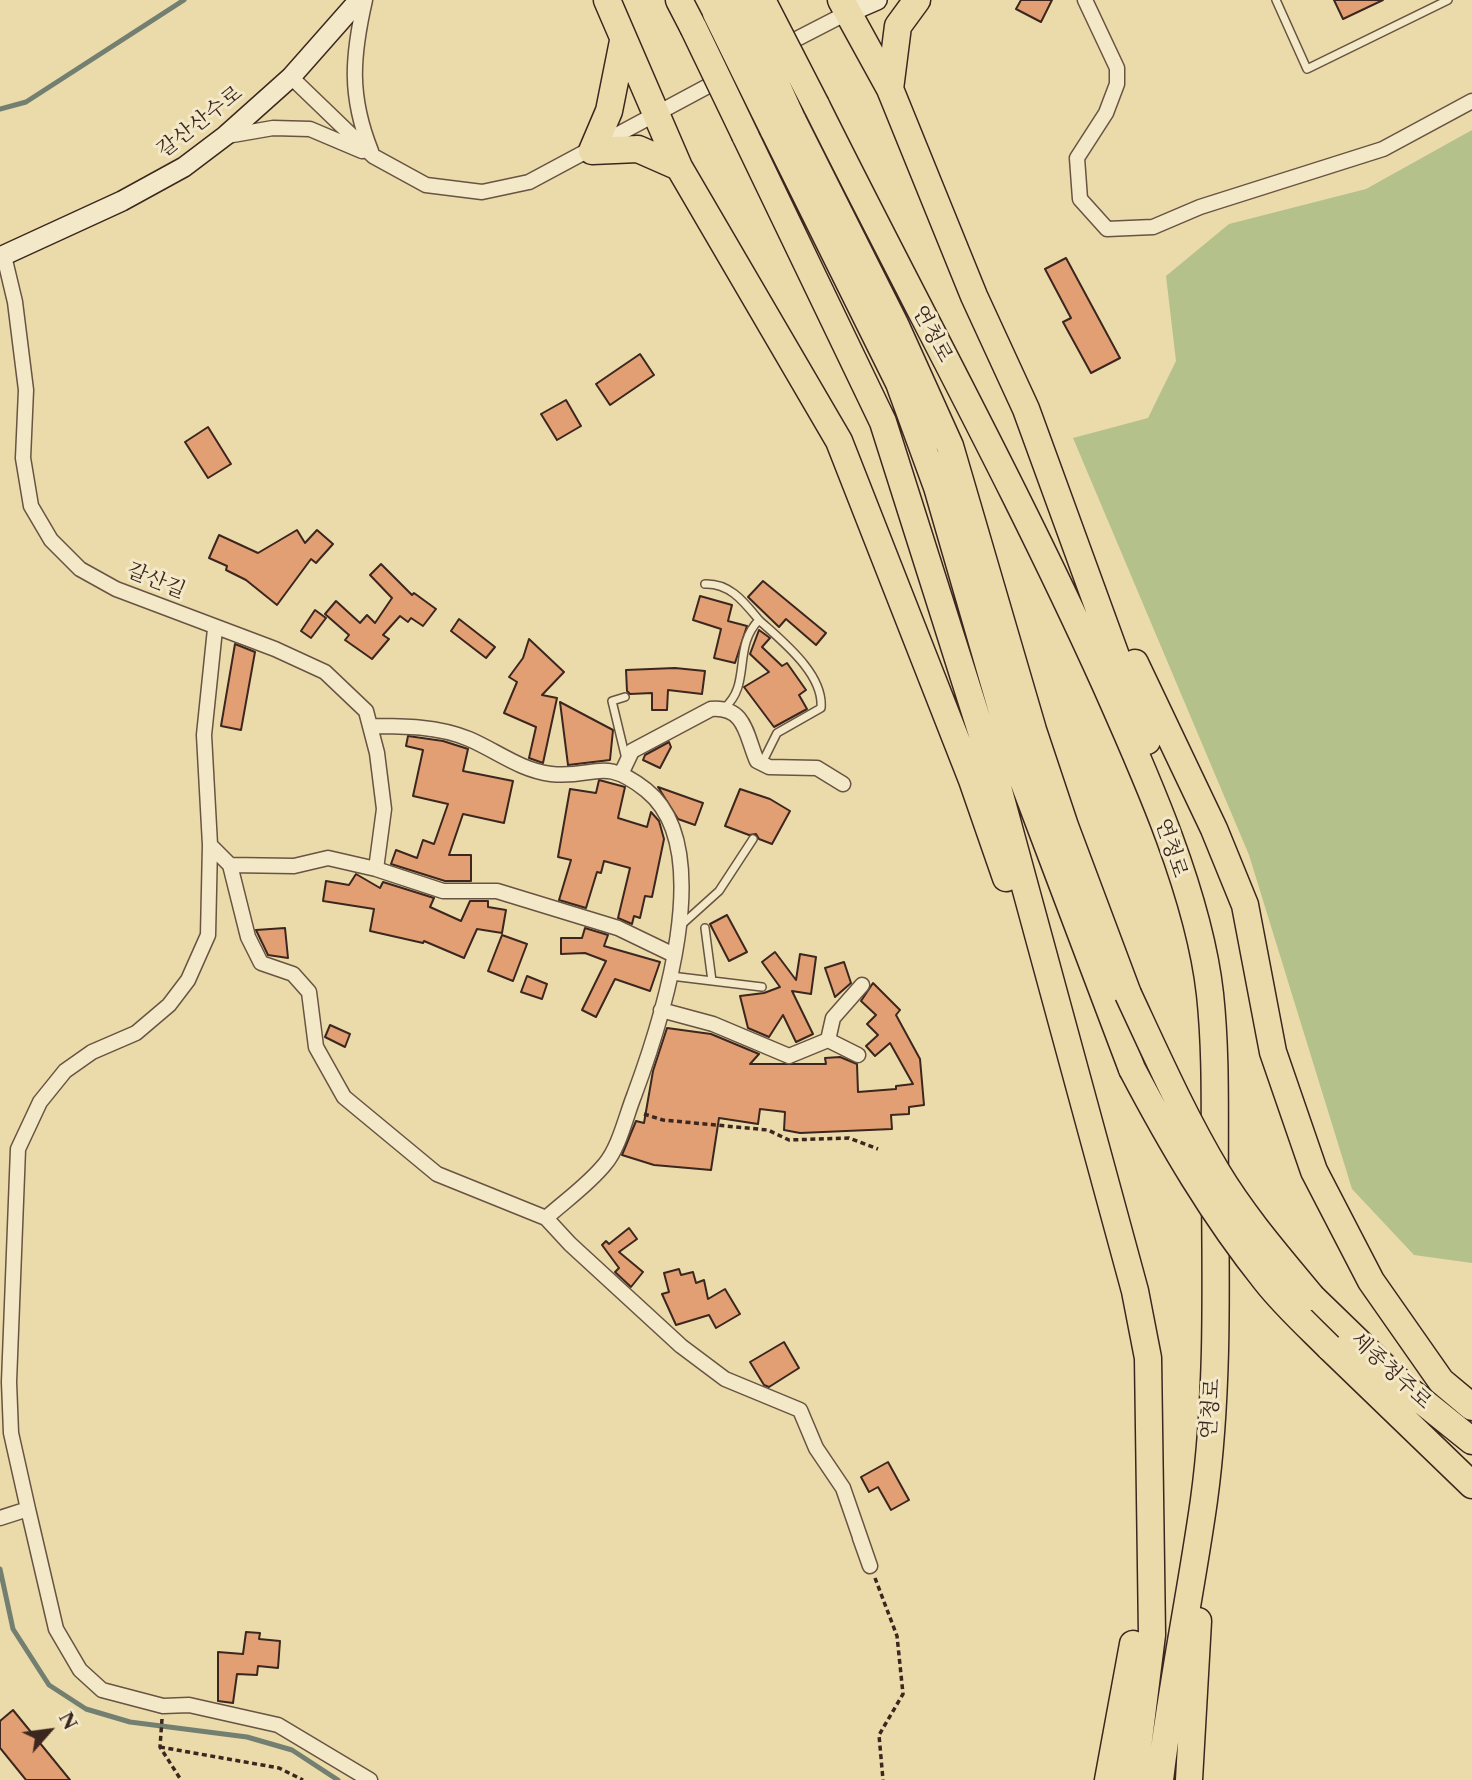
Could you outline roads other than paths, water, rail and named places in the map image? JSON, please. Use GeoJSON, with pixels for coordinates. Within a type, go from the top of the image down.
{"type":"FeatureCollection","features":[{"type":"Feature","properties":{"kind":"highway"},"geometry":{"type":"LineString","coordinates":[[607,0],[679,167],[839,441],[972,780],[1079,1088]]}},
{"type":"Feature","properties":{"kind":"highway"},"geometry":{"type":"LineString","coordinates":[[679,0],[883,422],[993,769],[1135,1291],[1148,1358],[1152,1635],[1134,1780]]}},
{"type":"Feature","properties":{"kind":"highway"},"geometry":{"type":"LineString","coordinates":[[890,89],[898,26],[917,0]]}},
{"type":"Feature","properties":{"kind":"highway"},"geometry":{"type":"LineString","coordinates":[[733,3],[783,124]]}},
{"type":"Feature","properties":{"kind":"highway","name":"연청로"},"geometry":{"type":"LineString","coordinates":[[733,3],[816,105],[902,278],[997,455],[1084,639],[1167,830],[1201,945],[1210,994],[1216,1319],[1205,1496],[1166,1721],[1160,1780]]}},
{"type":"Feature","properties":{"kind":"highway"},"geometry":{"type":"LineString","coordinates":[[844,6],[890,89],[974,296],[1027,409],[1079,548],[1180,840],[1201,945]]}},
{"type":"Feature","properties":{"kind":"highway"},"geometry":{"type":"LineString","coordinates":[[623,41],[609,111],[592,150],[638,149],[679,167]]}},
{"type":"Feature","properties":{"kind":"highway","name":"연청로"},"geometry":{"type":"LineString","coordinates":[[783,124],[895,324],[950,446],[1033,730],[1065,826],[1128,994],[1182,1109],[1218,1174],[1262,1237],[1312,1297]]}},
{"type":"Feature","properties":{"kind":"highway","name":"세종청주로"},"geometry":{"type":"LineString","coordinates":[[783,124],[899,383],[937,487],[1019,770],[1132,1069],[1177,1154],[1238,1245],[1269,1284],[1329,1348],[1472,1485]]}},
{"type":"Feature","properties":{"kind":"highway"},"geometry":{"type":"LineString","coordinates":[[1079,548],[1214,829],[1245,905],[1273,1052],[1314,1171],[1371,1281],[1441,1381],[1472,1407]]}},
{"type":"Feature","properties":{"kind":"highway","name":"세종청주로"},"geometry":{"type":"LineString","coordinates":[[1312,1297],[1406,1388],[1472,1441]]}},
{"type":"Feature","properties":{"kind":"highway"},"geometry":{"type":"LineString","coordinates":[[1189,1780],[1205,1496]]}},
{"type":"Feature","properties":{"kind":"highway"},"geometry":{"type":"LineString","coordinates":[[1108,1780],[1130,1668],[1152,1514]]}},
{"type":"Feature","properties":{"kind":"main road","name":"갈산산수로"},"geometry":{"type":"LineString","coordinates":[[2,256],[121,201],[184,167],[225,136],[290,77],[359,0]]}},
{"type":"Feature","properties":{"kind":"main road"},"geometry":{"type":"LineString","coordinates":[[844,6],[877,0]]}},
{"type":"Feature","properties":{"kind":"street"},"geometry":{"type":"LineString","coordinates":[[365,0],[353,70],[354,100],[373,156]]}},
{"type":"Feature","properties":{"kind":"street"},"geometry":{"type":"LineString","coordinates":[[1085,0],[1116,68],[1116,84],[1106,113],[1077,158],[1080,199],[1107,229],[1153,227],[1200,207],[1383,149],[1472,101]]}},
{"type":"Feature","properties":{"kind":"street"},"geometry":{"type":"LineString","coordinates":[[225,136],[274,128],[310,129],[373,156],[426,184],[482,192],[529,182],[592,150],[844,6]]}},
{"type":"Feature","properties":{"kind":"street"},"geometry":{"type":"LineString","coordinates":[[290,77],[373,156]]}},
{"type":"Feature","properties":{"kind":"street","name":"갈산길"},"geometry":{"type":"LineString","coordinates":[[2,256],[15,302],[26,390],[23,458],[31,506],[51,540],[80,569],[116,589],[215,629],[275,649],[325,672],[366,710],[377,753],[384,809],[376,869]]}},
{"type":"Feature","properties":{"kind":"street"},"geometry":{"type":"LineString","coordinates":[[215,629],[204,735],[210,845],[208,935],[188,980],[169,1005],[136,1032],[92,1052],[65,1071],[40,1102],[18,1149],[9,1382],[11,1433],[23,1511],[56,1629],[80,1670],[102,1690],[163,1706],[189,1706],[278,1725],[370,1780]]}},
{"type":"Feature","properties":{"kind":"street"},"geometry":{"type":"LineString","coordinates":[[624,768],[632,751],[711,709],[724,708],[738,716],[746,727],[757,761],[769,767],[817,768],[843,784]]}},
{"type":"Feature","properties":{"kind":"street"},"geometry":{"type":"LineString","coordinates":[[370,726],[418,726],[468,738],[514,764],[552,774],[624,768],[668,814],[677,834],[682,910],[670,976],[651,1051],[607,1163],[546,1218]]}},
{"type":"Feature","properties":{"kind":"street"},"geometry":{"type":"LineString","coordinates":[[210,845],[230,865],[248,937],[261,963],[293,974],[309,992],[317,1047],[344,1097],[437,1174],[546,1218],[570,1244],[681,1346],[725,1379],[800,1410],[817,1448],[843,1488],[870,1566],[860,1538]]}},
{"type":"Feature","properties":{"kind":"street"},"geometry":{"type":"LineString","coordinates":[[230,865],[294,866],[328,858],[376,869],[443,891],[497,891],[618,928],[674,955]]}},
{"type":"Feature","properties":{"kind":"street"},"geometry":{"type":"LineString","coordinates":[[828,1040],[833,1018],[862,985]]}},
{"type":"Feature","properties":{"kind":"street"},"geometry":{"type":"LineString","coordinates":[[661,1010],[713,1024],[789,1056],[828,1040],[858,1055]]}},
{"type":"Feature","properties":{"kind":"street"},"geometry":{"type":"LineString","coordinates":[[0,1518],[23,1511]]}},
{"type":"Feature","properties":{"kind":"lane"},"geometry":{"type":"LineString","coordinates":[[1276,0],[1307,69],[1448,0]]}},
{"type":"Feature","properties":{"kind":"lane"},"geometry":{"type":"LineString","coordinates":[[705,584],[719,583],[739,596],[803,665],[822,698],[821,708],[777,733],[762,763]]}},
{"type":"Feature","properties":{"kind":"lane"},"geometry":{"type":"LineString","coordinates":[[724,708],[735,699],[740,681],[741,655],[751,628],[760,620]]}},
{"type":"Feature","properties":{"kind":"lane"},"geometry":{"type":"LineString","coordinates":[[624,768],[612,701],[625,697]]}},
{"type":"Feature","properties":{"kind":"lane"},"geometry":{"type":"LineString","coordinates":[[679,927],[719,891],[753,839]]}},
{"type":"Feature","properties":{"kind":"lane"},"geometry":{"type":"LineString","coordinates":[[705,928],[712,981]]}},
{"type":"Feature","properties":{"kind":"lane"},"geometry":{"type":"LineString","coordinates":[[670,976],[762,987]]}},
{"type":"Feature","properties":{"kind":"waterway"},"geometry":{"type":"LineString","coordinates":[[0,109],[26,102],[184,0]]}},
{"type":"Feature","properties":{"kind":"waterway"},"geometry":{"type":"LineString","coordinates":[[0,1569],[13,1629],[49,1685],[86,1709],[130,1722],[247,1737],[292,1750],[338,1780]]}}]}
